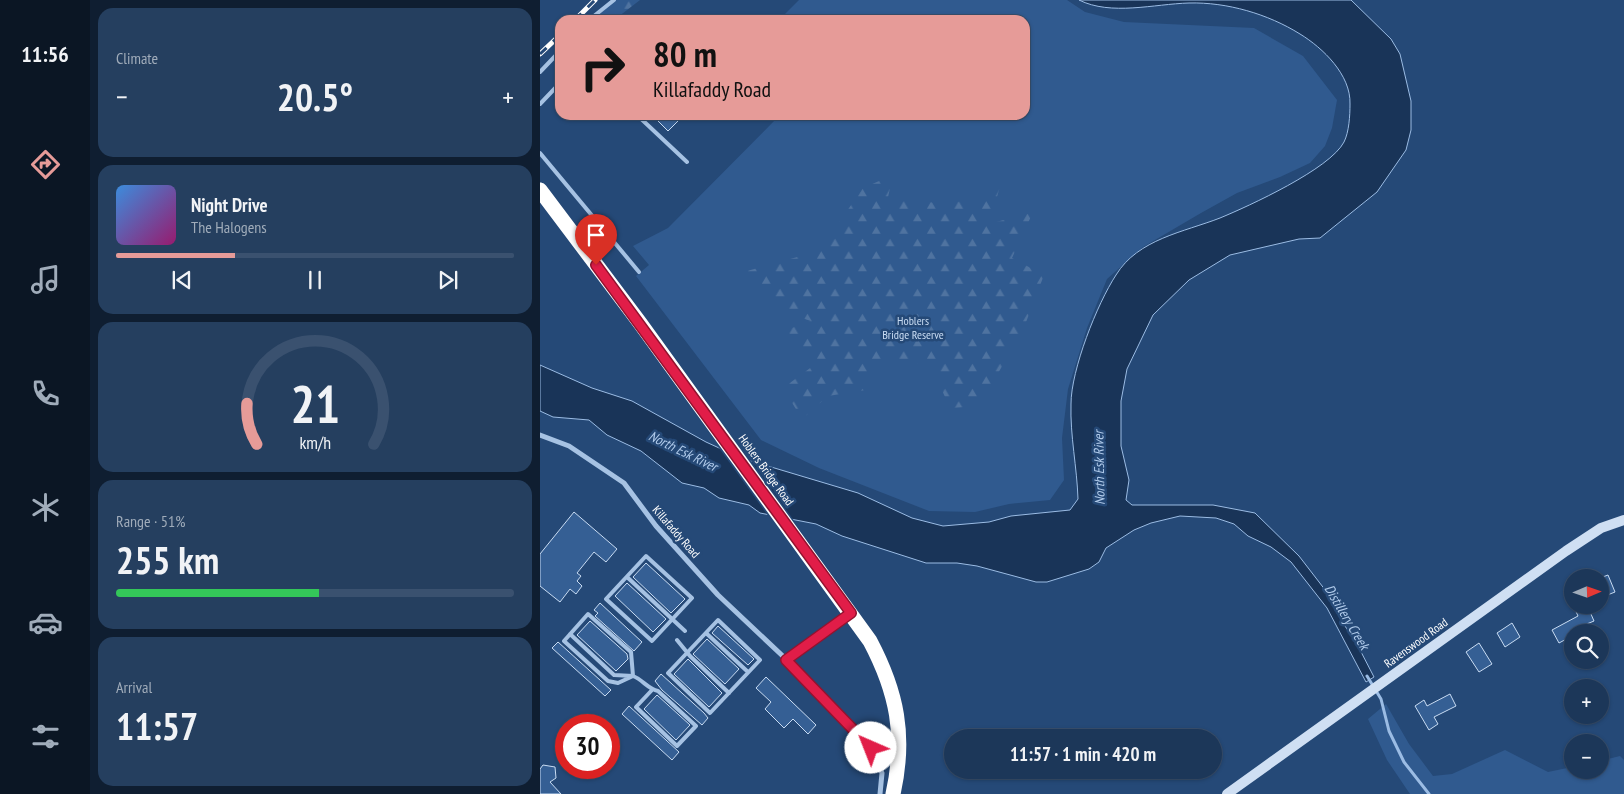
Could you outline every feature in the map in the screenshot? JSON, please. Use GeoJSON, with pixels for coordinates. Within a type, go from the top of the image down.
{"type":"FeatureCollection","features":[{"type":"Feature","properties":{"kind":"highway","name":"Hoblers Bridge Road"},"geometry":{"type":"LineString","coordinates":[[540,190],[640,323],[810,556],[851,613],[881,662],[897,714],[899,754],[893,794]]}},
{"type":"Feature","properties":{"kind":"street","name":"Killafaddy Road"},"geometry":{"type":"LineString","coordinates":[[540,435],[569,446],[624,483],[656,526],[718,595],[786,660],[871,748],[882,773],[880,794]]}},
{"type":"Feature","properties":{"kind":"street","name":"Ravenswood Road"},"geometry":{"type":"LineString","coordinates":[[1227,794],[1580,541],[1601,528],[1624,520]]}},
{"type":"Feature","properties":{"kind":"street"},"geometry":{"type":"LineString","coordinates":[[786,660],[851,613]]}},
{"type":"Feature","properties":{"kind":"lane"},"geometry":{"type":"LineString","coordinates":[[595,15],[614,0]]}},
{"type":"Feature","properties":{"kind":"lane"},"geometry":{"type":"LineString","coordinates":[[540,72],[555,56]]}},
{"type":"Feature","properties":{"kind":"lane"},"geometry":{"type":"LineString","coordinates":[[540,104],[555,89]]}},
{"type":"Feature","properties":{"kind":"lane"},"geometry":{"type":"LineString","coordinates":[[642,120],[687,162]]}},
{"type":"Feature","properties":{"kind":"lane"},"geometry":{"type":"LineString","coordinates":[[540,152],[639,272]]}},
{"type":"Feature","properties":{"kind":"lane"},"geometry":{"type":"LineString","coordinates":[[646,556],[692,598],[672,619],[652,641],[606,599],[646,556]]}},
{"type":"Feature","properties":{"kind":"lane"},"geometry":{"type":"LineString","coordinates":[[627,577],[685,631]]}},
{"type":"Feature","properties":{"kind":"lane"},"geometry":{"type":"LineString","coordinates":[[588,614],[630,652],[633,676],[618,683],[608,681],[564,641],[588,614]]}},
{"type":"Feature","properties":{"kind":"lane"},"geometry":{"type":"LineString","coordinates":[[718,620],[760,660],[710,713],[668,673],[706,633],[718,620]]}},
{"type":"Feature","properties":{"kind":"lane"},"geometry":{"type":"LineString","coordinates":[[706,633],[748,672]]}},
{"type":"Feature","properties":{"kind":"lane"},"geometry":{"type":"LineString","coordinates":[[570,634],[612,674],[633,676],[640,679],[652,690],[658,691],[696,726],[677,746],[636,707],[652,690]]}},
{"type":"Feature","properties":{"kind":"lane"},"geometry":{"type":"LineString","coordinates":[[677,640],[690,656],[729,693]]}},
{"type":"Feature","properties":{"kind":"green space"},"geometry":{"type":"Polygon","coordinates":[[[615,0],[640,0],[620,15],[598,15],[615,0]]]}},
{"type":"Feature","properties":{"kind":"green space","name":"Hoblers Bridge Reserve"},"geometry":{"type":"Polygon","coordinates":[[[799,0],[1067,0],[1085,12],[1124,22],[1254,28],[1303,56],[1337,100],[1332,128],[1325,146],[1310,163],[1280,177],[1237,193],[1201,213],[1143,247],[1107,279],[1087,328],[1068,389],[1062,438],[1064,480],[1050,500],[1009,504],[975,512],[929,511],[819,468],[761,440],[636,276],[649,265],[633,246],[668,228],[775,120],[1030,120],[1030,15],[784,15],[799,0]]]}},
{"type":"Feature","properties":{"kind":"green space"},"geometry":{"type":"Polygon","coordinates":[[[1004,173],[989,224],[1033,212],[1012,258],[1044,275],[1023,330],[979,406],[950,408],[931,366],[883,358],[866,390],[828,396],[802,419],[783,388],[817,363],[786,330],[811,321],[773,303],[747,271],[819,251],[863,188],[893,175],[888,197],[937,203],[981,200],[1004,173]]]}},
{"type":"Feature","properties":{"kind":"green space"},"geometry":{"type":"Polygon","coordinates":[[[1386,704],[1409,744],[1433,776],[1452,774],[1505,750],[1548,772],[1564,769],[1564,779],[1609,779],[1609,759],[1620,756],[1624,760],[1624,794],[1410,794],[1387,760],[1368,719],[1386,704]]]}},
{"type":"Feature","properties":{"kind":"water","name":"North Esk River"},"geometry":{"type":"Polygon","coordinates":[[[1079,0],[1351,0],[1391,39],[1400,54],[1411,101],[1411,130],[1406,150],[1377,192],[1320,238],[1299,239],[1230,255],[1189,280],[1153,315],[1127,369],[1121,401],[1121,446],[1129,480],[1126,500],[1132,505],[1213,505],[1255,513],[1299,556],[1336,604],[1345,626],[1374,677],[1366,682],[1327,608],[1291,562],[1271,547],[1248,536],[1234,524],[1216,518],[1180,516],[1151,523],[1134,530],[1106,548],[1099,562],[1089,569],[1047,582],[1036,582],[977,566],[957,563],[926,563],[842,536],[816,524],[760,513],[749,505],[719,498],[704,488],[682,483],[641,451],[607,435],[589,420],[553,417],[540,411],[540,365],[592,388],[632,401],[706,442],[741,458],[858,493],[912,518],[943,526],[989,522],[1011,516],[1070,510],[1078,499],[1071,404],[1075,374],[1093,320],[1116,275],[1136,253],[1149,245],[1250,205],[1288,186],[1323,164],[1336,153],[1346,138],[1350,109],[1346,83],[1334,63],[1318,47],[1300,34],[1261,15],[1232,7],[1203,3],[1119,8],[1091,5],[1079,0]]]}},
{"type":"Feature","properties":{"kind":"pier"},"geometry":{"type":"Polygon","coordinates":[[[716,444],[749,458],[795,522],[769,517],[716,444]]]}},
{"type":"Feature","properties":{"kind":"building"},"geometry":{"type":"Polygon","coordinates":[[[657,120],[679,120],[668,131],[657,120]]]}},
{"type":"Feature","properties":{"kind":"building"},"geometry":{"type":"Polygon","coordinates":[[[574,512],[617,549],[606,562],[594,552],[577,573],[581,576],[577,581],[582,586],[576,594],[570,589],[560,602],[540,586],[540,554],[574,512]]]}},
{"type":"Feature","properties":{"kind":"building"},"geometry":{"type":"Polygon","coordinates":[[[646,563],[685,599],[671,613],[633,577],[646,563]]]}},
{"type":"Feature","properties":{"kind":"building"},"geometry":{"type":"Polygon","coordinates":[[[1609,577],[1615,592],[1609,594],[1609,577]]]}},
{"type":"Feature","properties":{"kind":"building"},"geometry":{"type":"Polygon","coordinates":[[[627,583],[666,619],[653,632],[615,596],[627,583]]]}},
{"type":"Feature","properties":{"kind":"building"},"geometry":{"type":"Polygon","coordinates":[[[600,603],[642,642],[634,651],[595,616],[598,613],[594,610],[600,603]]]}},
{"type":"Feature","properties":{"kind":"building"},"geometry":{"type":"Polygon","coordinates":[[[1577,614],[1591,614],[1594,621],[1587,624],[1564,624],[1564,640],[1559,643],[1552,630],[1578,616],[1577,614]]]}},
{"type":"Feature","properties":{"kind":"building"},"geometry":{"type":"Polygon","coordinates":[[[590,621],[627,654],[628,659],[616,671],[577,635],[590,621]]]}},
{"type":"Feature","properties":{"kind":"building"},"geometry":{"type":"Polygon","coordinates":[[[1512,623],[1520,637],[1505,647],[1497,633],[1512,623]]]}},
{"type":"Feature","properties":{"kind":"building"},"geometry":{"type":"Polygon","coordinates":[[[718,626],[754,659],[748,665],[712,633],[718,626]]]}},
{"type":"Feature","properties":{"kind":"building"},"geometry":{"type":"Polygon","coordinates":[[[707,639],[739,669],[725,684],[693,654],[707,639]]]}},
{"type":"Feature","properties":{"kind":"building"},"geometry":{"type":"Polygon","coordinates":[[[558,642],[611,690],[605,696],[552,648],[558,642]]]}},
{"type":"Feature","properties":{"kind":"building"},"geometry":{"type":"Polygon","coordinates":[[[1479,643],[1492,664],[1479,672],[1466,652],[1479,643]]]}},
{"type":"Feature","properties":{"kind":"building"},"geometry":{"type":"Polygon","coordinates":[[[688,659],[722,693],[709,707],[674,674],[688,659]]]}},
{"type":"Feature","properties":{"kind":"building"},"geometry":{"type":"Polygon","coordinates":[[[661,674],[704,713],[708,718],[702,725],[662,690],[655,681],[661,674]]]}},
{"type":"Feature","properties":{"kind":"building"},"geometry":{"type":"Polygon","coordinates":[[[766,677],[816,725],[808,734],[793,719],[784,728],[765,709],[771,702],[756,688],[766,677]]]}},
{"type":"Feature","properties":{"kind":"building"},"geometry":{"type":"Polygon","coordinates":[[[1450,694],[1456,706],[1434,717],[1438,724],[1429,730],[1415,706],[1424,700],[1427,706],[1450,694]]]}},
{"type":"Feature","properties":{"kind":"building"},"geometry":{"type":"Polygon","coordinates":[[[657,695],[690,725],[676,740],[644,709],[657,695]]]}},
{"type":"Feature","properties":{"kind":"building"},"geometry":{"type":"Polygon","coordinates":[[[629,706],[679,752],[672,760],[622,714],[629,706]]]}},
{"type":"Feature","properties":{"kind":"building"},"geometry":{"type":"Polygon","coordinates":[[[543,765],[555,767],[555,779],[550,782],[561,794],[540,794],[540,769],[543,765]]]}},
{"type":"Feature","properties":{"kind":"waterway","name":"Distillery Creek"},"geometry":{"type":"LineString","coordinates":[[1367,676],[1381,699],[1389,731],[1404,762],[1429,794]]}},
{"type":"Feature","properties":{"kind":"railway"},"geometry":{"type":"LineString","coordinates":[[580,15],[595,0]]}},
{"type":"Feature","properties":{"kind":"railway"},"geometry":{"type":"LineString","coordinates":[[540,54],[555,40]]}},
{"type":"Feature","properties":{"kind":"route"},"geometry":{"type":"LineString","coordinates":[[596,265],[851,613],[786,660],[871,748]]}}]}
